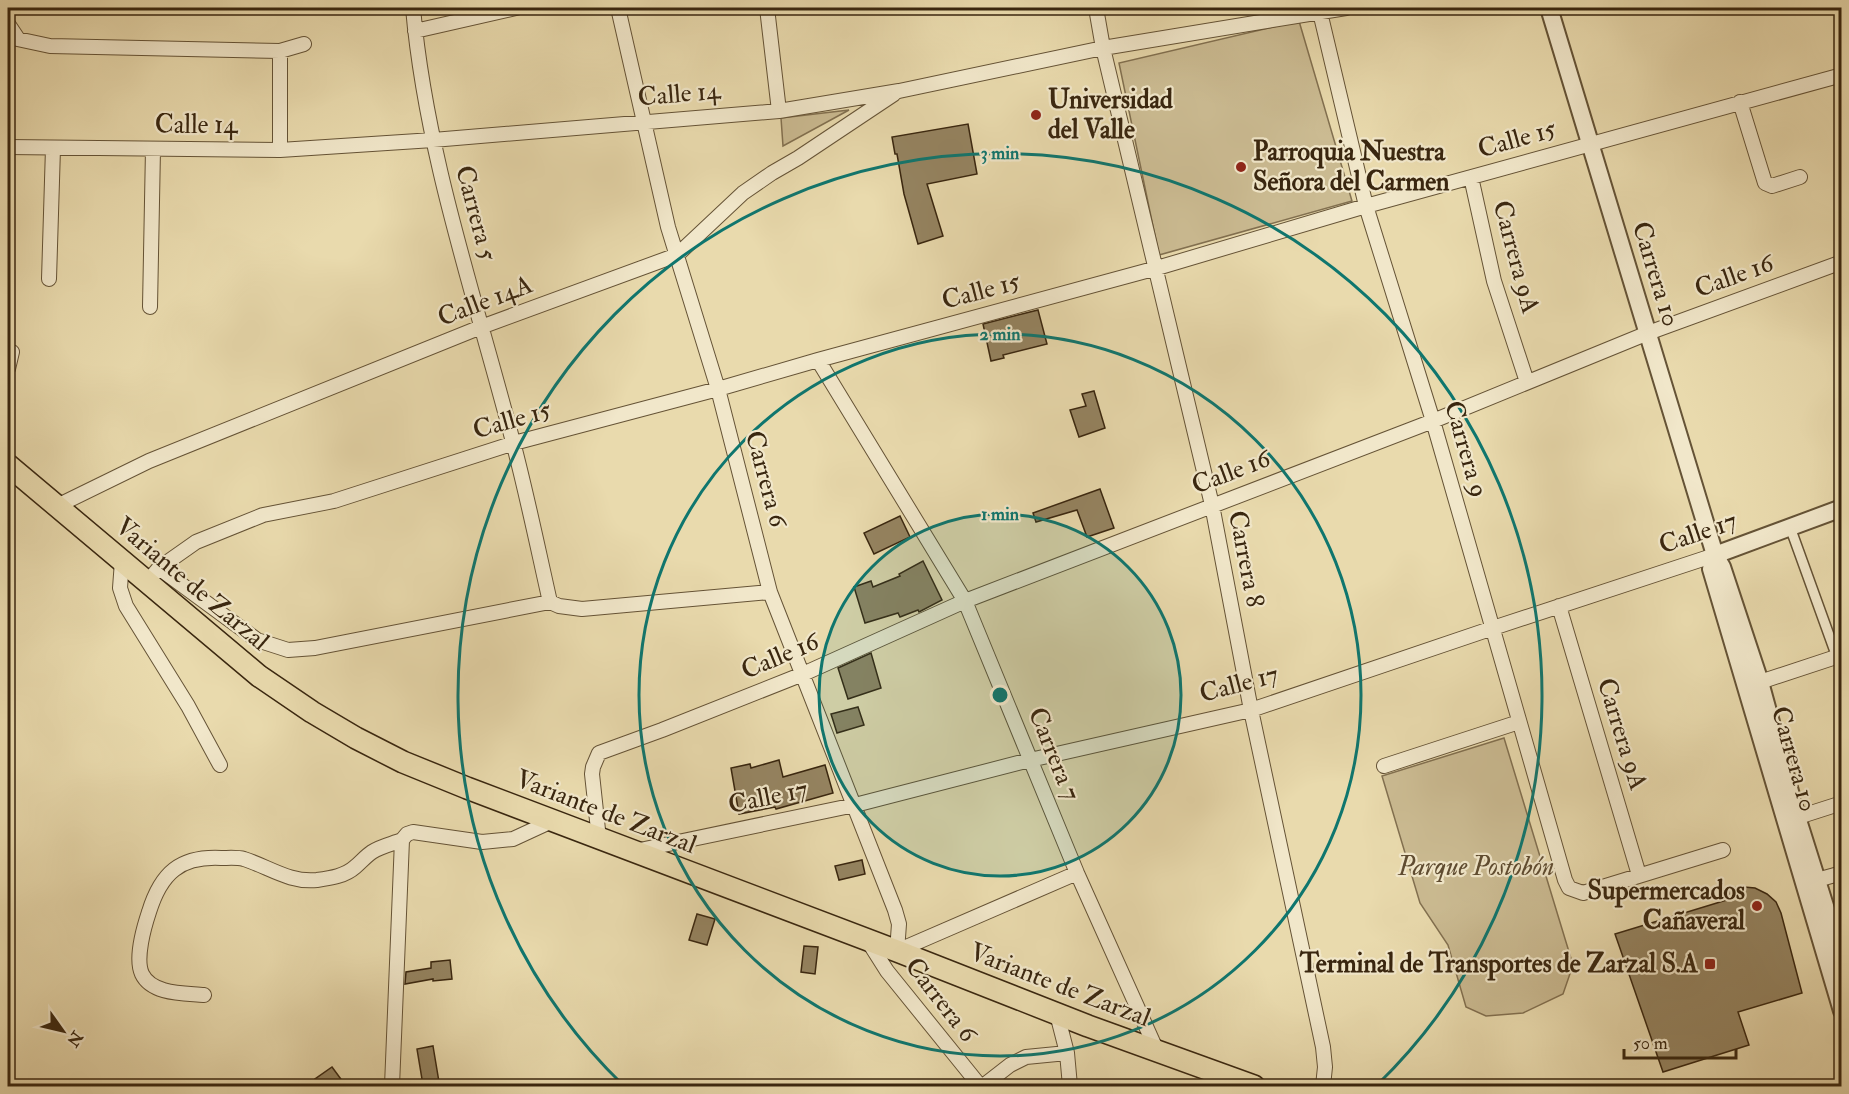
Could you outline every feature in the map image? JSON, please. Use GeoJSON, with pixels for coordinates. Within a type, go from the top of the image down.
{"type":"FeatureCollection","features":[{"type":"Feature","properties":{"kind":"main road","name":"Variante de Zarzal"},"geometry":{"type":"LineString","coordinates":[[8,465],[122,561],[153,575],[259,676],[312,712],[403,762],[1057,1014],[1254,1086]]}},
{"type":"Feature","properties":{"kind":"street","name":"Carrera 5"},"geometry":{"type":"LineString","coordinates":[[413,8],[433,140],[481,327],[514,443],[550,602]]}},
{"type":"Feature","properties":{"kind":"street"},"geometry":{"type":"LineString","coordinates":[[415,31],[516,8]]}},
{"type":"Feature","properties":{"kind":"street","name":"Carrera 6"},"geometry":{"type":"LineString","coordinates":[[618,8],[668,227],[718,389],[771,592],[896,910],[899,924],[897,951]]}},
{"type":"Feature","properties":{"kind":"street"},"geometry":{"type":"LineString","coordinates":[[767,8],[778,111]]}},
{"type":"Feature","properties":{"kind":"street","name":"Carrera 8"},"geometry":{"type":"LineString","coordinates":[[1095,8],[1212,505],[1251,711],[1323,1047],[1325,1066],[1323,1086]]}},
{"type":"Feature","properties":{"kind":"street","name":"Calle 14"},"geometry":{"type":"LineString","coordinates":[[8,147],[280,150],[433,140],[778,111],[898,91],[1103,48],[1320,10],[1346,8]]}},
{"type":"Feature","properties":{"kind":"street","name":"Carrera 10"},"geometry":{"type":"LineString","coordinates":[[1549,8],[1714,555],[1722,567],[1760,682],[1791,819],[1817,880],[1834,944],[1842,1011]]}},
{"type":"Feature","properties":{"kind":"street","name":"Carrera 9"},"geometry":{"type":"LineString","coordinates":[[1320,10],[1366,206],[1433,421],[1565,880],[1569,888],[1583,893],[1639,875]]}},
{"type":"Feature","properties":{"kind":"street"},"geometry":{"type":"LineString","coordinates":[[8,24],[13,38],[50,46],[280,51],[304,44]]}},
{"type":"Feature","properties":{"kind":"street"},"geometry":{"type":"LineString","coordinates":[[280,51],[280,150]]}},
{"type":"Feature","properties":{"kind":"street","name":"Calle 15"},"geometry":{"type":"LineString","coordinates":[[153,575],[196,542],[263,515],[334,501],[514,443],[1157,268],[1588,143],[1842,75]]}},
{"type":"Feature","properties":{"kind":"street","name":"Calle 14A"},"geometry":{"type":"LineString","coordinates":[[57,506],[148,461],[481,327],[677,255],[743,194],[772,172],[798,158],[898,91]]}},
{"type":"Feature","properties":{"kind":"street"},"geometry":{"type":"LineString","coordinates":[[1740,102],[1765,183],[1772,186],[1800,177]]}},
{"type":"Feature","properties":{"kind":"street"},"geometry":{"type":"LineString","coordinates":[[49,279],[53,148]]}},
{"type":"Feature","properties":{"kind":"street"},"geometry":{"type":"LineString","coordinates":[[150,307],[153,149]]}},
{"type":"Feature","properties":{"kind":"street","name":"Carrera 9A"},"geometry":{"type":"LineString","coordinates":[[1471,177],[1494,281],[1527,382]]}},
{"type":"Feature","properties":{"kind":"street","name":"Calle 16"},"geometry":{"type":"LineString","coordinates":[[599,839],[592,774],[599,753],[803,674],[965,602],[1433,421],[1648,333],[1842,262]]}},
{"type":"Feature","properties":{"kind":"street"},"geometry":{"type":"LineString","coordinates":[[8,369],[12,352]]}},
{"type":"Feature","properties":{"kind":"street","name":"Carrera 7"},"geometry":{"type":"LineString","coordinates":[[818,360],[965,602],[1077,873],[1157,1051]]}},
{"type":"Feature","properties":{"kind":"street","name":"Calle 17"},"geometry":{"type":"LineString","coordinates":[[633,851],[855,805],[1030,760],[1251,711],[1714,555],[1842,508]]}},
{"type":"Feature","properties":{"kind":"street"},"geometry":{"type":"LineString","coordinates":[[1790,527],[1839,656],[1842,671]]}},
{"type":"Feature","properties":{"kind":"street","name":"Carrera 10"},"geometry":{"type":"LineString","coordinates":[[1714,555],[1711,569],[1791,819],[1834,944],[1842,960]]}},
{"type":"Feature","properties":{"kind":"street"},"geometry":{"type":"LineString","coordinates":[[122,561],[120,588],[126,606],[188,706],[220,765]]}},
{"type":"Feature","properties":{"kind":"street"},"geometry":{"type":"LineString","coordinates":[[153,575],[257,640],[288,650],[315,648],[550,602],[559,606],[582,609],[771,592]]}},
{"type":"Feature","properties":{"kind":"street","name":"Carrera 9A"},"geometry":{"type":"LineString","coordinates":[[1559,606],[1639,875]]}},
{"type":"Feature","properties":{"kind":"street"},"geometry":{"type":"LineString","coordinates":[[1760,682],[1839,656]]}},
{"type":"Feature","properties":{"kind":"street"},"geometry":{"type":"LineString","coordinates":[[1384,766],[1519,722]]}},
{"type":"Feature","properties":{"kind":"street"},"geometry":{"type":"LineString","coordinates":[[1791,819],[1842,803]]}},
{"type":"Feature","properties":{"kind":"street"},"geometry":{"type":"LineString","coordinates":[[204,995],[173,992],[149,983],[142,974],[139,961],[144,929],[153,900],[163,881],[178,865],[210,857],[241,858],[296,880],[314,880],[347,873],[374,851],[402,840],[407,834],[413,832],[482,842],[513,839],[552,821]]}},
{"type":"Feature","properties":{"kind":"street"},"geometry":{"type":"LineString","coordinates":[[392,1086],[402,840]]}},
{"type":"Feature","properties":{"kind":"street"},"geometry":{"type":"LineString","coordinates":[[1639,875],[1723,850]]}},
{"type":"Feature","properties":{"kind":"street"},"geometry":{"type":"LineString","coordinates":[[897,951],[1077,873]]}},
{"type":"Feature","properties":{"kind":"street"},"geometry":{"type":"LineString","coordinates":[[1817,880],[1842,873]]}},
{"type":"Feature","properties":{"kind":"street","name":"Carrera 6"},"geometry":{"type":"LineString","coordinates":[[868,940],[887,971],[981,1086]]}},
{"type":"Feature","properties":{"kind":"street"},"geometry":{"type":"LineString","coordinates":[[1057,1014],[1067,1053],[1070,1086]]}},
{"type":"Feature","properties":{"kind":"street"},"geometry":{"type":"LineString","coordinates":[[981,1086],[1010,1065],[1026,1057],[1067,1053]]}},
{"type":"Feature","properties":{"kind":"green space"},"geometry":{"type":"Polygon","coordinates":[[[1299,21],[1352,201],[1159,255],[1119,63],[1299,21]]]}},
{"type":"Feature","properties":{"kind":"green space"},"geometry":{"type":"Polygon","coordinates":[[[849,110],[783,146],[781,118],[849,110]]]}},
{"type":"Feature","properties":{"kind":"green space","name":"Parque Postobón"},"geometry":{"type":"Polygon","coordinates":[[[1504,738],[1573,965],[1563,994],[1523,1013],[1486,1016],[1466,1007],[1448,945],[1420,903],[1382,776],[1504,738]]]}},
{"type":"Feature","properties":{"kind":"building"},"geometry":{"type":"Polygon","coordinates":[[[968,124],[977,174],[927,184],[943,236],[918,244],[892,137],[968,124]]]}},
{"type":"Feature","properties":{"kind":"building"},"geometry":{"type":"Polygon","coordinates":[[[1038,310],[1047,344],[1003,355],[1004,358],[991,361],[983,324],[1038,310]]]}},
{"type":"Feature","properties":{"kind":"building"},"geometry":{"type":"Polygon","coordinates":[[[1094,391],[1105,428],[1079,437],[1070,410],[1086,406],[1082,394],[1094,391]]]}},
{"type":"Feature","properties":{"kind":"building"},"geometry":{"type":"Polygon","coordinates":[[[1100,489],[1114,528],[1087,537],[1077,510],[1036,522],[1033,513],[1100,489]]]}},
{"type":"Feature","properties":{"kind":"building"},"geometry":{"type":"Polygon","coordinates":[[[900,516],[910,537],[874,554],[864,533],[900,516]]]}},
{"type":"Feature","properties":{"kind":"building"},"geometry":{"type":"Polygon","coordinates":[[[923,561],[942,600],[919,612],[918,610],[900,617],[898,613],[865,623],[854,587],[871,581],[873,587],[900,576],[899,574],[923,561]]]}},
{"type":"Feature","properties":{"kind":"building"},"geometry":{"type":"Polygon","coordinates":[[[871,653],[881,688],[848,699],[838,668],[871,653]]]}},
{"type":"Feature","properties":{"kind":"building"},"geometry":{"type":"Polygon","coordinates":[[[858,707],[864,725],[837,733],[831,714],[858,707]]]}},
{"type":"Feature","properties":{"kind":"building"},"geometry":{"type":"Polygon","coordinates":[[[779,760],[783,777],[825,765],[833,793],[776,809],[775,807],[739,814],[731,768],[750,764],[751,768],[779,760]]]}},
{"type":"Feature","properties":{"kind":"building"},"geometry":{"type":"Polygon","coordinates":[[[862,860],[865,874],[839,880],[835,866],[862,860]]]}},
{"type":"Feature","properties":{"kind":"building","name":"Terminal de Transportes de Zarzal S.A"},"geometry":{"type":"Polygon","coordinates":[[[1727,888],[1755,888],[1776,902],[1802,993],[1738,1012],[1749,1045],[1663,1072],[1615,934],[1730,899],[1727,888]]]}},
{"type":"Feature","properties":{"kind":"building"},"geometry":{"type":"Polygon","coordinates":[[[697,914],[715,919],[707,945],[689,940],[697,914]]]}},
{"type":"Feature","properties":{"kind":"building"},"geometry":{"type":"Polygon","coordinates":[[[804,946],[818,947],[815,974],[801,972],[804,946]]]}},
{"type":"Feature","properties":{"kind":"building"},"geometry":{"type":"Polygon","coordinates":[[[450,960],[452,979],[433,981],[433,979],[405,984],[406,972],[431,968],[431,962],[450,960]]]}},
{"type":"Feature","properties":{"kind":"building"},"geometry":{"type":"Polygon","coordinates":[[[433,1046],[439,1082],[423,1085],[417,1049],[433,1046]]]}},
{"type":"Feature","properties":{"kind":"building"},"geometry":{"type":"Polygon","coordinates":[[[332,1067],[346,1086],[321,1086],[315,1079],[332,1067]]]}},
{"type":"Feature","properties":{"kind":"place","name":"Universidad del Valle"},"geometry":{"type":"Point","coordinates":[1036,115]}},
{"type":"Feature","properties":{"kind":"place","name":"Parroquia Nuestra Señora del Carmen"},"geometry":{"type":"Point","coordinates":[1241,167]}},
{"type":"Feature","properties":{"kind":"place","name":"Supermercados Cañaveral"},"geometry":{"type":"Point","coordinates":[1757,906]}},
{"type":"Feature","properties":{"kind":"place","name":"Terminal de Transportes de Zarzal S.A"},"geometry":{"type":"Point","coordinates":[1710,964]}}]}
